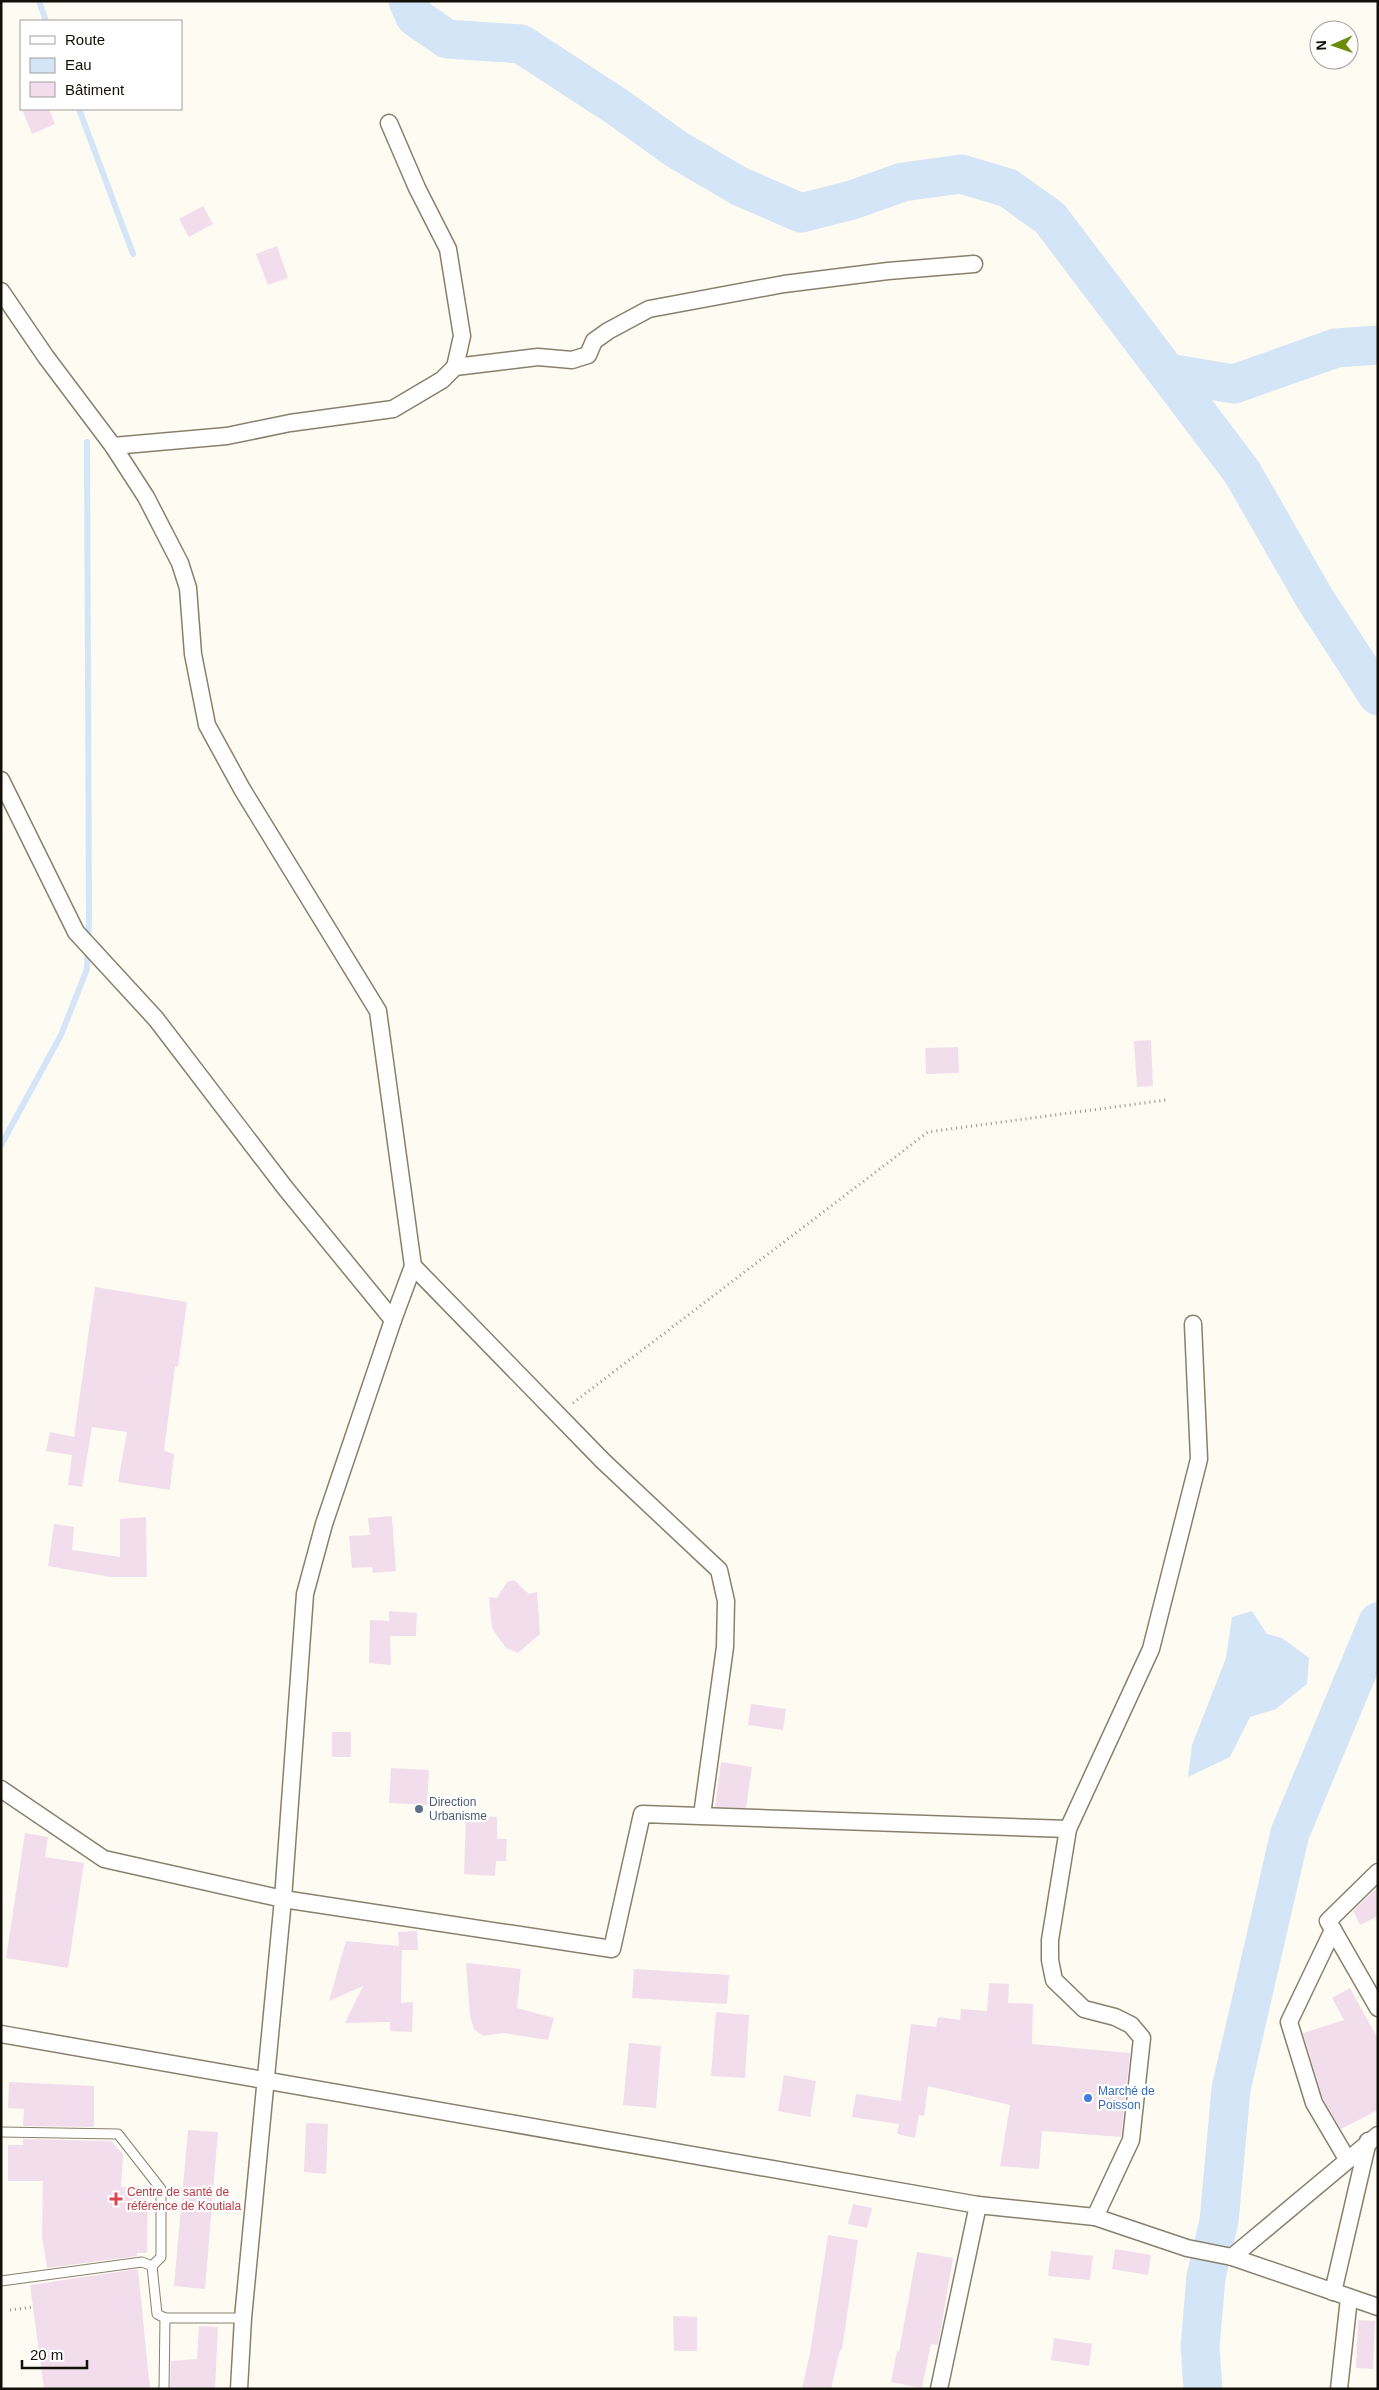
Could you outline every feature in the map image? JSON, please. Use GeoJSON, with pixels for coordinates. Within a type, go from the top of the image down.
{"type":"FeatureCollection","features":[{"type":"Feature","properties":{"kind":"street"},"geometry":{"type":"LineString","coordinates":[[113,446],[227,436],[290,423],[393,409],[442,380],[455,367],[462,336],[448,249],[417,188],[389,123]]}},
{"type":"Feature","properties":{"kind":"street"},"geometry":{"type":"LineString","coordinates":[[455,367],[538,357],[572,360],[580,358],[588,355],[594,341],[608,331],[649,309],[784,284],[888,271],[974,264]]}},
{"type":"Feature","properties":{"kind":"street"},"geometry":{"type":"LineString","coordinates":[[1,291],[46,358],[113,446],[146,497],[180,563],[188,588],[193,654],[207,725],[242,789],[378,1011],[413,1266],[392,1320],[324,1524],[305,1594],[283,1899],[243,2318],[239,2389]]}},
{"type":"Feature","properties":{"kind":"street"},"geometry":{"type":"LineString","coordinates":[[1,780],[76,932],[156,1018],[286,1189],[392,1320]]}},
{"type":"Feature","properties":{"kind":"street"},"geometry":{"type":"LineString","coordinates":[[413,1266],[603,1461],[719,1570],[726,1601],[724,1647],[702,1815]]}},
{"type":"Feature","properties":{"kind":"street"},"geometry":{"type":"LineString","coordinates":[[1094,2217],[1131,2140],[1142,2038],[1131,2025],[1115,2017],[1084,2009],[1054,1980],[1050,1960],[1050,1940],[1068,1829],[1151,1650],[1199,1459],[1193,1324]]}},
{"type":"Feature","properties":{"kind":"street"},"geometry":{"type":"LineString","coordinates":[[1,1789],[104,1859],[283,1899],[612,1949],[642,1814],[1068,1829]]}},
{"type":"Feature","properties":{"kind":"street"},"geometry":{"type":"LineString","coordinates":[[1378,1872],[1328,1921],[1378,2008]]}},
{"type":"Feature","properties":{"kind":"street"},"geometry":{"type":"LineString","coordinates":[[1333,1930],[1289,2022],[1314,2103],[1347,2159]]}},
{"type":"Feature","properties":{"kind":"street"},"geometry":{"type":"LineString","coordinates":[[1,2034],[978,2205],[1094,2217],[1187,2248],[1232,2258],[1378,2307]]}},
{"type":"Feature","properties":{"kind":"street"},"geometry":{"type":"LineString","coordinates":[[1232,2258],[1373,2138]]}},
{"type":"Feature","properties":{"kind":"street"},"geometry":{"type":"LineString","coordinates":[[1333,2292],[1373,2138]]}},
{"type":"Feature","properties":{"kind":"street"},"geometry":{"type":"LineString","coordinates":[[939,2389],[978,2205]]}},
{"type":"Feature","properties":{"kind":"street"},"geometry":{"type":"LineString","coordinates":[[1339,2389],[1349,2298]]}},
{"type":"Feature","properties":{"kind":"lane"},"geometry":{"type":"LineString","coordinates":[[1,2132],[118,2134],[161,2189],[161,2257],[152,2266]]}},
{"type":"Feature","properties":{"kind":"lane"},"geometry":{"type":"LineString","coordinates":[[1,2282],[142,2262],[152,2266]]}},
{"type":"Feature","properties":{"kind":"lane"},"geometry":{"type":"LineString","coordinates":[[152,2266],[157,2314],[165,2318],[243,2318]]}},
{"type":"Feature","properties":{"kind":"lane"},"geometry":{"type":"LineString","coordinates":[[164,2389],[165,2318]]}},
{"type":"Feature","properties":{"kind":"path"},"geometry":{"type":"LineString","coordinates":[[558,1415],[928,1132],[1166,1100]]}},
{"type":"Feature","properties":{"kind":"path"},"geometry":{"type":"LineString","coordinates":[[10,2310],[33,2307]]}},
{"type":"Feature","properties":{"kind":"water"},"geometry":{"type":"Polygon","coordinates":[[[1252,1611],[1267,1634],[1282,1638],[1309,1658],[1307,1684],[1276,1709],[1250,1717],[1230,1757],[1188,1777],[1192,1745],[1226,1658],[1232,1617],[1252,1611]]]}},
{"type":"Feature","properties":{"kind":"building"},"geometry":{"type":"Polygon","coordinates":[[[22,110],[49,110],[55,124],[32,134],[22,110]]]}},
{"type":"Feature","properties":{"kind":"building"},"geometry":{"type":"Polygon","coordinates":[[[203,206],[213,224],[189,237],[179,219],[203,206]]]}},
{"type":"Feature","properties":{"kind":"building"},"geometry":{"type":"Polygon","coordinates":[[[277,246],[288,278],[268,285],[256,254],[277,246]]]}},
{"type":"Feature","properties":{"kind":"building"},"geometry":{"type":"Polygon","coordinates":[[[1151,1040],[1153,1086],[1137,1087],[1134,1041],[1151,1040]]]}},
{"type":"Feature","properties":{"kind":"building"},"geometry":{"type":"Polygon","coordinates":[[[958,1047],[959,1073],[926,1074],[925,1048],[958,1047]]]}},
{"type":"Feature","properties":{"kind":"building"},"geometry":{"type":"Polygon","coordinates":[[[95,1287],[187,1302],[178,1367],[175,1366],[164,1451],[174,1454],[170,1490],[118,1482],[127,1432],[92,1427],[82,1487],[68,1485],[72,1455],[46,1451],[50,1432],[74,1437],[95,1287]]]}},
{"type":"Feature","properties":{"kind":"building"},"geometry":{"type":"Polygon","coordinates":[[[392,1516],[396,1571],[373,1573],[372,1567],[352,1568],[349,1536],[370,1535],[368,1518],[392,1516]]]}},
{"type":"Feature","properties":{"kind":"building"},"geometry":{"type":"Polygon","coordinates":[[[146,1517],[147,1577],[110,1577],[48,1566],[54,1524],[74,1527],[72,1550],[120,1557],[120,1519],[146,1517]]]}},
{"type":"Feature","properties":{"kind":"building"},"geometry":{"type":"Polygon","coordinates":[[[514,1580],[529,1594],[537,1592],[540,1634],[518,1653],[506,1648],[492,1628],[489,1597],[497,1598],[507,1582],[514,1580]]]}},
{"type":"Feature","properties":{"kind":"building"},"geometry":{"type":"Polygon","coordinates":[[[389,1611],[417,1613],[416,1636],[390,1636],[391,1665],[369,1663],[370,1620],[389,1621],[389,1611]]]}},
{"type":"Feature","properties":{"kind":"building"},"geometry":{"type":"Polygon","coordinates":[[[751,1704],[786,1709],[783,1730],[748,1725],[751,1704]]]}},
{"type":"Feature","properties":{"kind":"building"},"geometry":{"type":"Polygon","coordinates":[[[332,1732],[351,1732],[351,1757],[332,1757],[332,1732]]]}},
{"type":"Feature","properties":{"kind":"building"},"geometry":{"type":"Polygon","coordinates":[[[721,1762],[752,1767],[746,1808],[715,1807],[721,1762]]]}},
{"type":"Feature","properties":{"kind":"building"},"geometry":{"type":"Polygon","coordinates":[[[391,1768],[429,1770],[427,1805],[389,1803],[391,1768]]]}},
{"type":"Feature","properties":{"kind":"building"},"geometry":{"type":"Polygon","coordinates":[[[466,1816],[497,1817],[497,1839],[507,1839],[506,1861],[496,1861],[495,1876],[464,1874],[466,1816]]]}},
{"type":"Feature","properties":{"kind":"building"},"geometry":{"type":"Polygon","coordinates":[[[25,1833],[48,1837],[45,1857],[84,1863],[68,1968],[6,1958],[25,1833]]]}},
{"type":"Feature","properties":{"kind":"building"},"geometry":{"type":"Polygon","coordinates":[[[1378,1887],[1378,1916],[1360,1925],[1353,1911],[1378,1887]]]}},
{"type":"Feature","properties":{"kind":"building"},"geometry":{"type":"Polygon","coordinates":[[[417,1931],[418,1950],[402,1950],[401,2003],[413,2002],[412,2032],[390,2031],[390,2022],[345,2023],[363,1986],[329,2001],[346,1941],[399,1946],[398,1932],[417,1931]]]}},
{"type":"Feature","properties":{"kind":"building"},"geometry":{"type":"Polygon","coordinates":[[[466,1963],[521,1969],[517,2008],[554,2018],[548,2040],[503,2033],[483,2036],[474,2029],[470,2016],[466,1963]]]}},
{"type":"Feature","properties":{"kind":"building"},"geometry":{"type":"Polygon","coordinates":[[[634,1969],[729,1975],[727,2004],[632,1998],[634,1969]]]}},
{"type":"Feature","properties":{"kind":"building"},"geometry":{"type":"Polygon","coordinates":[[[989,1983],[1009,1984],[1008,2003],[1033,2004],[1032,2044],[1130,2053],[1121,2137],[1042,2131],[1039,2169],[1000,2166],[1010,2105],[928,2086],[924,2116],[919,2115],[915,2138],[897,2134],[899,2124],[852,2117],[856,2094],[901,2101],[911,2024],[936,2027],[938,2017],[960,2020],[961,2009],[987,2011],[989,1983]]]}},
{"type":"Feature","properties":{"kind":"building"},"geometry":{"type":"Polygon","coordinates":[[[1350,1988],[1378,2039],[1378,2110],[1341,2129],[1323,2099],[1303,2033],[1344,2020],[1332,1998],[1350,1988]]]}},
{"type":"Feature","properties":{"kind":"building"},"geometry":{"type":"Polygon","coordinates":[[[716,2012],[749,2015],[745,2078],[711,2076],[716,2012]]]}},
{"type":"Feature","properties":{"kind":"building"},"geometry":{"type":"Polygon","coordinates":[[[629,2043],[661,2046],[656,2108],[623,2105],[629,2043]]]}},
{"type":"Feature","properties":{"kind":"building"},"geometry":{"type":"Polygon","coordinates":[[[784,2075],[816,2081],[810,2117],[778,2111],[784,2075]]]}},
{"type":"Feature","properties":{"kind":"building"},"geometry":{"type":"Polygon","coordinates":[[[9,2082],[94,2086],[94,2127],[23,2126],[24,2109],[8,2108],[9,2082]]]}},
{"type":"Feature","properties":{"kind":"building"},"geometry":{"type":"Polygon","coordinates":[[[306,2123],[328,2124],[326,2174],[304,2172],[306,2123]]]}},
{"type":"Feature","properties":{"kind":"building"},"geometry":{"type":"Polygon","coordinates":[[[188,2130],[218,2132],[205,2289],[174,2286],[188,2130]]]}},
{"type":"Feature","properties":{"kind":"building"},"geometry":{"type":"Polygon","coordinates":[[[23,2139],[111,2141],[123,2154],[121,2187],[148,2187],[147,2253],[47,2268],[42,2237],[43,2181],[8,2181],[8,2145],[23,2145],[23,2139]]]}},
{"type":"Feature","properties":{"kind":"building"},"geometry":{"type":"Polygon","coordinates":[[[853,2204],[872,2208],[867,2228],[848,2224],[853,2204]]]}},
{"type":"Feature","properties":{"kind":"building"},"geometry":{"type":"Polygon","coordinates":[[[828,2235],[858,2240],[842,2350],[840,2350],[831,2389],[802,2389],[810,2353],[828,2235]]]}},
{"type":"Feature","properties":{"kind":"building"},"geometry":{"type":"Polygon","coordinates":[[[1115,2249],[1151,2255],[1148,2275],[1112,2269],[1115,2249]]]}},
{"type":"Feature","properties":{"kind":"building"},"geometry":{"type":"Polygon","coordinates":[[[1051,2251],[1093,2256],[1090,2280],[1048,2276],[1051,2251]]]}},
{"type":"Feature","properties":{"kind":"building"},"geometry":{"type":"Polygon","coordinates":[[[917,2252],[953,2258],[938,2345],[931,2344],[922,2388],[891,2382],[897,2351],[899,2352],[917,2252]]]}},
{"type":"Feature","properties":{"kind":"building"},"geometry":{"type":"Polygon","coordinates":[[[138,2269],[150,2389],[44,2389],[30,2285],[138,2269]]]}},
{"type":"Feature","properties":{"kind":"building"},"geometry":{"type":"Polygon","coordinates":[[[673,2316],[697,2317],[697,2351],[674,2351],[673,2316]]]}},
{"type":"Feature","properties":{"kind":"building"},"geometry":{"type":"Polygon","coordinates":[[[1358,2320],[1375,2321],[1373,2369],[1356,2368],[1358,2320]]]}},
{"type":"Feature","properties":{"kind":"building"},"geometry":{"type":"Polygon","coordinates":[[[199,2326],[218,2327],[215,2389],[170,2389],[171,2361],[197,2359],[199,2326]]]}},
{"type":"Feature","properties":{"kind":"building"},"geometry":{"type":"Polygon","coordinates":[[[1054,2338],[1092,2344],[1089,2366],[1051,2360],[1054,2338]]]}},
{"type":"Feature","properties":{"kind":"waterway"},"geometry":{"type":"LineString","coordinates":[[39,1],[46,20]]}},
{"type":"Feature","properties":{"kind":"waterway"},"geometry":{"type":"LineString","coordinates":[[408,1],[415,17],[447,39],[521,44],[619,108],[676,149],[739,186],[801,213],[852,200],[903,182],[961,174],[1008,188],[1050,218],[1242,472],[1315,599],[1378,696]]}},
{"type":"Feature","properties":{"kind":"waterway"},"geometry":{"type":"LineString","coordinates":[[79,110],[133,254]]}},
{"type":"Feature","properties":{"kind":"waterway"},"geometry":{"type":"LineString","coordinates":[[1168,373],[1234,384],[1336,348],[1378,345]]}},
{"type":"Feature","properties":{"kind":"waterway"},"geometry":{"type":"LineString","coordinates":[[1,1145],[61,1035],[87,969],[89,920],[87,442]]}},
{"type":"Feature","properties":{"kind":"waterway"},"geometry":{"type":"LineString","coordinates":[[1203,2389],[1200,2347],[1206,2277],[1219,2221],[1231,2089],[1290,1833],[1378,1622]]}},
{"type":"Feature","properties":{"kind":"place","name":"Direction Urbanisme"},"geometry":{"type":"Point","coordinates":[419,1809]}},
{"type":"Feature","properties":{"kind":"place","name":"Marché de Poisson"},"geometry":{"type":"Point","coordinates":[1088,2098]}},
{"type":"Feature","properties":{"kind":"place","name":"Centre de santé de référence de Koutiala"},"geometry":{"type":"Point","coordinates":[116,2199]}}]}
